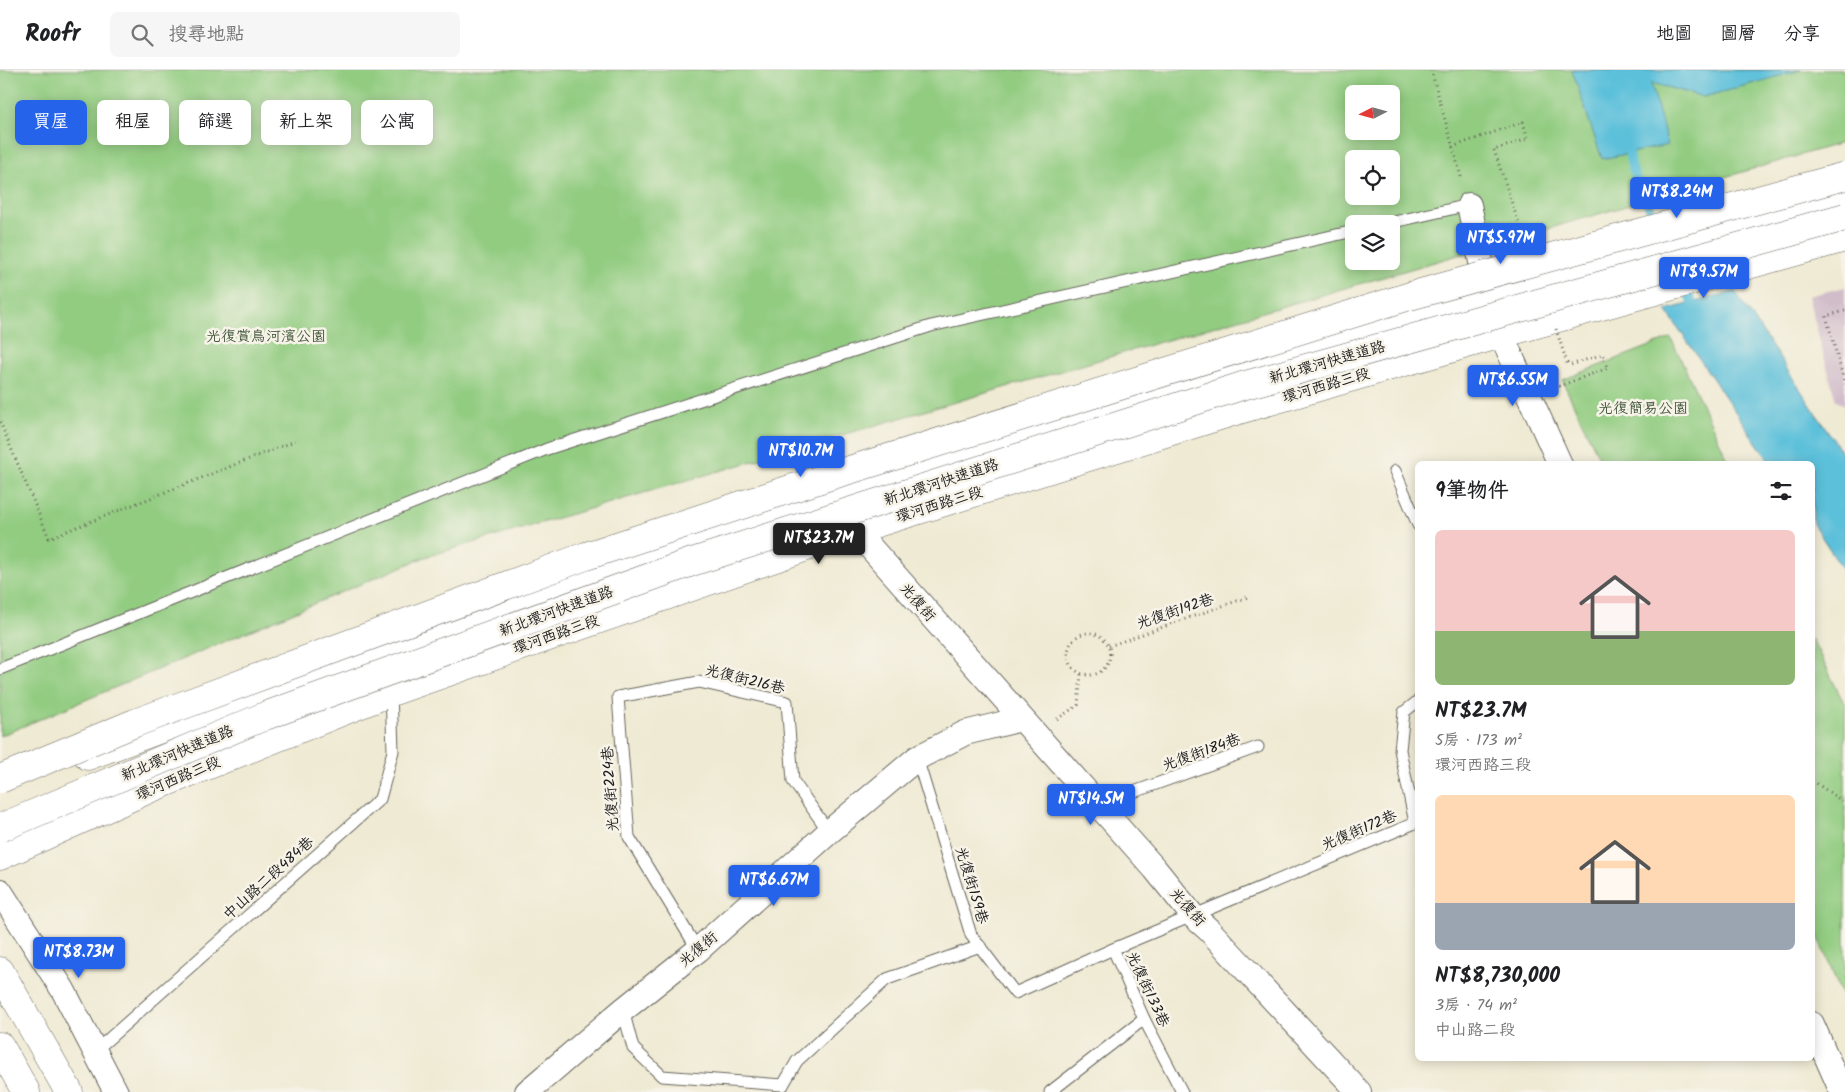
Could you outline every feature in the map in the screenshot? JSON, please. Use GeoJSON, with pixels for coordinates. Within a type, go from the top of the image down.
{"type":"FeatureCollection","features":[{"type":"Feature","properties":{"kind":"main road"},"geometry":{"type":"LineString","coordinates":[[0,779],[135,723],[577,560],[830,476],[1410,296],[1845,176]]}},
{"type":"Feature","properties":{"kind":"main road"},"geometry":{"type":"LineString","coordinates":[[0,791],[316,671],[746,517],[1161,389],[1631,253],[1845,195]]}},
{"type":"Feature","properties":{"kind":"main road","name":"新北環河快速道路"},"geometry":{"type":"LineString","coordinates":[[0,828],[265,716],[692,562],[1242,386],[1845,217]]}},
{"type":"Feature","properties":{"kind":"main road","name":"環河西路三段"},"geometry":{"type":"LineString","coordinates":[[0,856],[149,789],[391,692],[855,530],[1236,411],[1501,334],[1845,238]]}},
{"type":"Feature","properties":{"kind":"main road"},"geometry":{"type":"LineString","coordinates":[[0,971],[70,1092]]}},
{"type":"Feature","properties":{"kind":"main road"},"geometry":{"type":"LineString","coordinates":[[0,1046],[26,1092]]}},
{"type":"Feature","properties":{"kind":"street"},"geometry":{"type":"LineString","coordinates":[[1469,205],[1488,295],[1501,334],[1559,461]]}},
{"type":"Feature","properties":{"kind":"street","name":"光復街"},"geometry":{"type":"LineString","coordinates":[[855,530],[1155,869],[1193,916],[1210,930],[1359,1092]]}},
{"type":"Feature","properties":{"kind":"street","name":"光復街"},"geometry":{"type":"LineString","coordinates":[[527,1092],[623,1010],[698,950],[829,832],[917,758],[965,733],[1028,726]]}},
{"type":"Feature","properties":{"kind":"street"},"geometry":{"type":"LineString","coordinates":[[0,890],[63,990],[116,1092]]}},
{"type":"Feature","properties":{"kind":"street"},"geometry":{"type":"LineString","coordinates":[[1815,1031],[1842,1092]]}},
{"type":"Feature","properties":{"kind":"lane"},"geometry":{"type":"LineString","coordinates":[[1400,221],[1469,205]]}},
{"type":"Feature","properties":{"kind":"lane"},"geometry":{"type":"LineString","coordinates":[[0,668],[557,446],[931,326],[1345,233]]}},
{"type":"Feature","properties":{"kind":"lane"},"geometry":{"type":"LineString","coordinates":[[1395,471],[1415,518]]}},
{"type":"Feature","properties":{"kind":"lane","name":"光復街216巷"},"geometry":{"type":"LineString","coordinates":[[618,697],[699,682],[787,702],[793,781],[829,832]]}},
{"type":"Feature","properties":{"kind":"lane","name":"中山路二段484巷"},"geometry":{"type":"LineString","coordinates":[[95,1052],[380,799],[393,751],[391,692]]}},
{"type":"Feature","properties":{"kind":"lane","name":"光復街224巷"},"geometry":{"type":"LineString","coordinates":[[618,697],[629,837],[698,950]]}},
{"type":"Feature","properties":{"kind":"lane","name":"光復街172巷"},"geometry":{"type":"LineString","coordinates":[[1415,703],[1404,712],[1400,750],[1415,818]]}},
{"type":"Feature","properties":{"kind":"lane","name":"光復街184巷"},"geometry":{"type":"LineString","coordinates":[[1098,805],[1258,747]]}},
{"type":"Feature","properties":{"kind":"lane","name":"光復街159巷"},"geometry":{"type":"LineString","coordinates":[[917,758],[971,935],[1015,992],[1113,949]]}},
{"type":"Feature","properties":{"kind":"lane","name":"光復街172巷"},"geometry":{"type":"LineString","coordinates":[[1193,916],[1415,823]]}},
{"type":"Feature","properties":{"kind":"lane","name":"光復街133巷"},"geometry":{"type":"LineString","coordinates":[[1182,1092],[1144,1018],[1113,949],[1193,916]]}},
{"type":"Feature","properties":{"kind":"lane"},"geometry":{"type":"LineString","coordinates":[[623,1010],[633,1048],[662,1076],[785,1088],[797,1061],[887,979],[980,946]]}},
{"type":"Feature","properties":{"kind":"lane"},"geometry":{"type":"LineString","coordinates":[[1050,1092],[1144,1018]]}},
{"type":"Feature","properties":{"kind":"path"},"geometry":{"type":"LineString","coordinates":[[1430,70],[1469,205]]}},
{"type":"Feature","properties":{"kind":"path"},"geometry":{"type":"LineString","coordinates":[[1452,146],[1523,122],[1528,138],[1494,150]]}},
{"type":"Feature","properties":{"kind":"path"},"geometry":{"type":"LineString","coordinates":[[1845,312],[1826,316],[1845,384]]}},
{"type":"Feature","properties":{"kind":"path"},"geometry":{"type":"LineString","coordinates":[[1568,366],[1603,354],[1608,368],[1574,381]]}},
{"type":"Feature","properties":{"kind":"path"},"geometry":{"type":"LineString","coordinates":[[0,422],[49,538],[295,440]]}},
{"type":"Feature","properties":{"kind":"path","name":"光復街192巷"},"geometry":{"type":"LineString","coordinates":[[1109,646],[1248,597]]}},
{"type":"Feature","properties":{"kind":"path"},"geometry":{"type":"LineString","coordinates":[[1086,633],[1093,633],[1105,640],[1109,646],[1110,660],[1101,672],[1088,675],[1081,674],[1075,670],[1068,658],[1068,651],[1074,639],[1086,633]]}},
{"type":"Feature","properties":{"kind":"path"},"geometry":{"type":"LineString","coordinates":[[1028,726],[1078,705],[1081,674]]}},
{"type":"Feature","properties":{"kind":"path"},"geometry":{"type":"LineString","coordinates":[[1815,783],[1845,803]]}},
{"type":"Feature","properties":{"kind":"shaded area"},"geometry":{"type":"Polygon","coordinates":[[[1845,287],[1845,405],[1836,401],[1808,296],[1845,287]]]}},
{"type":"Feature","properties":{"kind":"green space","name":"光復賞鳥河濱公園"},"geometry":{"type":"Polygon","coordinates":[[[0,70],[1845,70],[1845,142],[425,557],[0,736],[0,70]]]}},
{"type":"Feature","properties":{"kind":"green space","name":"光復簡易公園"},"geometry":{"type":"Polygon","coordinates":[[[1671,338],[1729,461],[1601,461],[1562,380],[1671,338]]]}},
{"type":"Feature","properties":{"kind":"green space"},"geometry":{"type":"Polygon","coordinates":[[[1815,645],[1845,705],[1845,1004],[1815,928],[1815,645]]]}},
{"type":"Feature","properties":{"kind":"water"},"geometry":{"type":"Polygon","coordinates":[[[1572,70],[1801,70],[1704,97],[1651,83],[1668,145],[1602,159],[1572,70]]]}},
{"type":"Feature","properties":{"kind":"water"},"geometry":{"type":"Polygon","coordinates":[[[1735,291],[1845,457],[1845,572],[1815,527],[1815,461],[1769,461],[1666,310],[1735,291]]]}},
{"type":"Feature","properties":{"kind":"waterway"},"geometry":{"type":"LineString","coordinates":[[1627,144],[1632,168],[1657,225]]}},
{"type":"Feature","properties":{"kind":"waterway"},"geometry":{"type":"LineString","coordinates":[[1684,285],[1697,314]]}}]}
